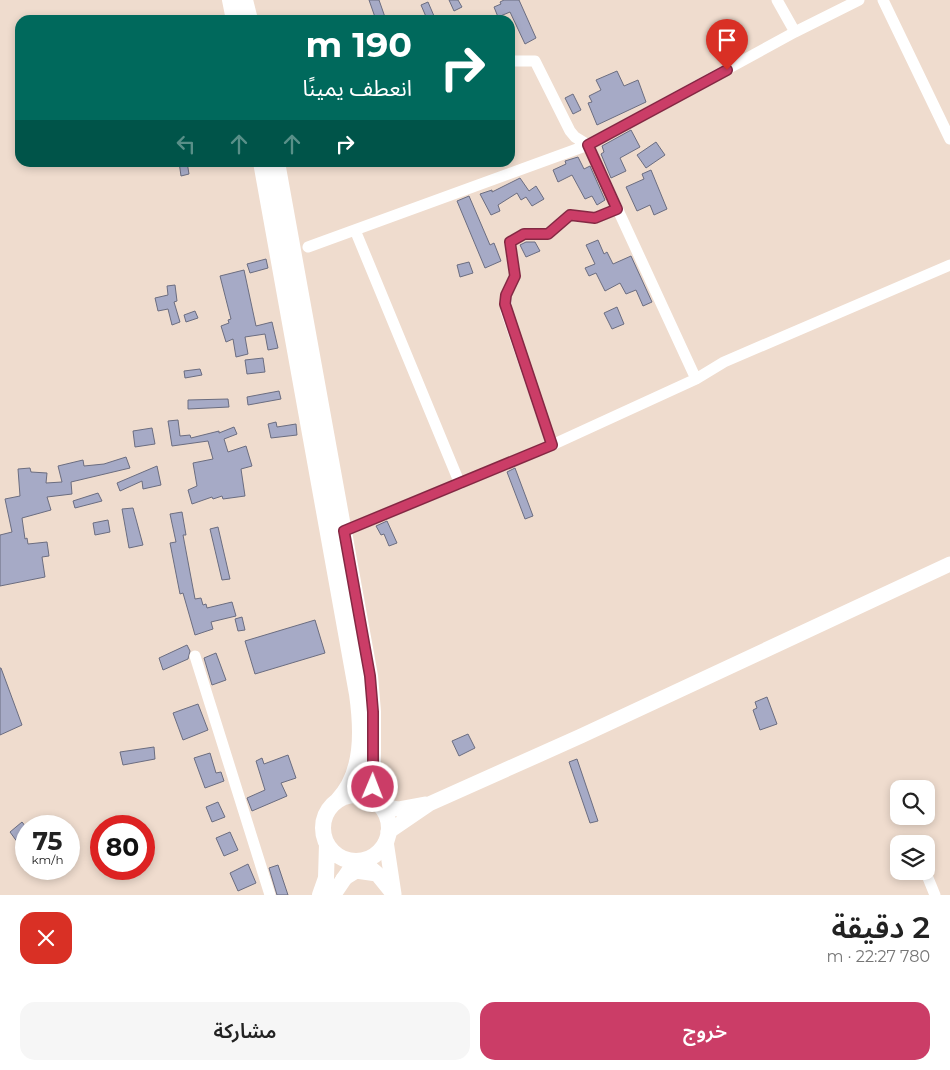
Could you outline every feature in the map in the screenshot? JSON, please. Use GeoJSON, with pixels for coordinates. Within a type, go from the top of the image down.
{"type":"FeatureCollection","features":[{"type":"Feature","properties":{"kind":"highway"},"geometry":{"type":"LineString","coordinates":[[230,0],[233,15]]}},
{"type":"Feature","properties":{"kind":"highway"},"geometry":{"type":"LineString","coordinates":[[245,0],[249,15]]}},
{"type":"Feature","properties":{"kind":"highway"},"geometry":{"type":"LineString","coordinates":[[262,167],[358,694],[360,714],[358,757],[348,789],[325,816],[323,834],[327,844],[339,856],[359,861],[377,874]]}},
{"type":"Feature","properties":{"kind":"highway"},"geometry":{"type":"LineString","coordinates":[[277,167],[370,676],[377,803]]}},
{"type":"Feature","properties":{"kind":"highway"},"geometry":{"type":"LineString","coordinates":[[333,895],[359,861],[372,857],[387,837],[386,814],[377,803],[355,795],[337,801]]}},
{"type":"Feature","properties":{"kind":"highway"},"geometry":{"type":"LineString","coordinates":[[320,895],[326,878],[327,844]]}},
{"type":"Feature","properties":{"kind":"main road"},"geometry":{"type":"LineString","coordinates":[[394,895],[387,837],[429,804],[590,732],[950,564]]}},
{"type":"Feature","properties":{"kind":"main road"},"geometry":{"type":"LineString","coordinates":[[377,803],[398,809],[429,804]]}},
{"type":"Feature","properties":{"kind":"main road"},"geometry":{"type":"LineString","coordinates":[[344,879],[356,871],[377,874],[394,895]]}},
{"type":"Feature","properties":{"kind":"street"},"geometry":{"type":"LineString","coordinates":[[778,0],[795,32]]}},
{"type":"Feature","properties":{"kind":"street"},"geometry":{"type":"LineString","coordinates":[[308,247],[588,145],[795,32],[859,0]]}},
{"type":"Feature","properties":{"kind":"street"},"geometry":{"type":"LineString","coordinates":[[883,0],[950,139]]}},
{"type":"Feature","properties":{"kind":"street"},"geometry":{"type":"LineString","coordinates":[[515,61],[535,60],[570,131],[575,138],[588,145],[696,379]]}},
{"type":"Feature","properties":{"kind":"street"},"geometry":{"type":"LineString","coordinates":[[552,445],[505,304],[506,295],[515,276],[510,242],[524,234],[548,234],[570,215],[595,218],[617,209]]}},
{"type":"Feature","properties":{"kind":"street"},"geometry":{"type":"LineString","coordinates":[[354,230],[460,484]]}},
{"type":"Feature","properties":{"kind":"street"},"geometry":{"type":"LineString","coordinates":[[344,531],[552,445],[696,379],[724,362],[950,265]]}},
{"type":"Feature","properties":{"kind":"street"},"geometry":{"type":"LineString","coordinates":[[195,656],[270,895]]}},
{"type":"Feature","properties":{"kind":"street"},"geometry":{"type":"LineString","coordinates":[[929,880],[935,895]]}},
{"type":"Feature","properties":{"kind":"building"},"geometry":{"type":"Polygon","coordinates":[[[369,0],[379,0],[384,15],[374,15],[369,0]]]}},
{"type":"Feature","properties":{"kind":"building"},"geometry":{"type":"Polygon","coordinates":[[[449,0],[458,0],[462,7],[454,11],[449,0]]]}},
{"type":"Feature","properties":{"kind":"building"},"geometry":{"type":"Polygon","coordinates":[[[504,0],[519,0],[536,38],[525,44],[515,23],[515,15],[511,15],[510,12],[497,15],[494,7],[501,4],[500,2],[504,0]]]}},
{"type":"Feature","properties":{"kind":"building"},"geometry":{"type":"Polygon","coordinates":[[[428,2],[434,15],[425,15],[421,5],[428,2]]]}},
{"type":"Feature","properties":{"kind":"building"},"geometry":{"type":"Polygon","coordinates":[[[617,71],[624,86],[638,80],[646,102],[597,125],[588,103],[592,102],[589,96],[601,90],[596,80],[617,71]]]}},
{"type":"Feature","properties":{"kind":"building"},"geometry":{"type":"Polygon","coordinates":[[[573,94],[581,110],[573,114],[565,98],[573,94]]]}},
{"type":"Feature","properties":{"kind":"building"},"geometry":{"type":"Polygon","coordinates":[[[631,130],[640,147],[620,158],[626,171],[611,178],[601,154],[604,152],[602,146],[631,130]]]}},
{"type":"Feature","properties":{"kind":"building"},"geometry":{"type":"Polygon","coordinates":[[[656,142],[665,155],[646,168],[637,155],[656,142]]]}},
{"type":"Feature","properties":{"kind":"building"},"geometry":{"type":"Polygon","coordinates":[[[578,157],[584,169],[590,166],[605,200],[597,205],[592,196],[585,199],[572,175],[558,182],[553,170],[566,164],[565,161],[578,157]]]}},
{"type":"Feature","properties":{"kind":"building"},"geometry":{"type":"Polygon","coordinates":[[[180,167],[188,167],[189,174],[181,176],[180,167]]]}},
{"type":"Feature","properties":{"kind":"building"},"geometry":{"type":"Polygon","coordinates":[[[651,170],[667,209],[654,215],[650,205],[637,211],[626,187],[644,179],[642,174],[651,170]]]}},
{"type":"Feature","properties":{"kind":"building"},"geometry":{"type":"Polygon","coordinates":[[[520,178],[529,191],[536,186],[544,199],[532,206],[526,197],[521,200],[517,193],[498,205],[500,211],[491,215],[480,194],[492,190],[492,192],[520,178]]]}},
{"type":"Feature","properties":{"kind":"building"},"geometry":{"type":"Polygon","coordinates":[[[469,196],[490,245],[494,243],[501,261],[485,268],[457,201],[469,196]]]}},
{"type":"Feature","properties":{"kind":"building"},"geometry":{"type":"Polygon","coordinates":[[[598,240],[604,254],[607,252],[613,264],[631,256],[652,302],[643,306],[636,290],[626,294],[620,283],[605,291],[596,273],[589,276],[585,268],[595,264],[586,245],[598,240]]]}},
{"type":"Feature","properties":{"kind":"building"},"geometry":{"type":"Polygon","coordinates":[[[526,242],[535,242],[540,251],[526,257],[520,245],[526,242]]]}},
{"type":"Feature","properties":{"kind":"building"},"geometry":{"type":"Polygon","coordinates":[[[266,259],[268,268],[250,273],[247,264],[266,259]]]}},
{"type":"Feature","properties":{"kind":"building"},"geometry":{"type":"Polygon","coordinates":[[[469,262],[473,273],[460,277],[457,265],[469,262]]]}},
{"type":"Feature","properties":{"kind":"building"},"geometry":{"type":"Polygon","coordinates":[[[244,270],[256,326],[272,322],[278,348],[268,350],[265,334],[245,337],[248,354],[236,357],[233,339],[226,342],[221,326],[229,323],[228,320],[231,319],[220,276],[244,270]]]}},
{"type":"Feature","properties":{"kind":"building"},"geometry":{"type":"Polygon","coordinates":[[[175,285],[177,301],[174,302],[180,322],[172,325],[168,309],[158,311],[155,298],[168,295],[167,286],[175,285]]]}},
{"type":"Feature","properties":{"kind":"building"},"geometry":{"type":"Polygon","coordinates":[[[617,307],[624,324],[612,329],[604,313],[617,307]]]}},
{"type":"Feature","properties":{"kind":"building"},"geometry":{"type":"Polygon","coordinates":[[[195,311],[198,318],[186,322],[184,315],[195,311]]]}},
{"type":"Feature","properties":{"kind":"building"},"geometry":{"type":"Polygon","coordinates":[[[263,358],[265,372],[247,374],[245,360],[263,358]]]}},
{"type":"Feature","properties":{"kind":"building"},"geometry":{"type":"Polygon","coordinates":[[[200,369],[202,375],[185,378],[184,371],[200,369]]]}},
{"type":"Feature","properties":{"kind":"building"},"geometry":{"type":"Polygon","coordinates":[[[279,391],[281,399],[248,405],[247,397],[279,391]]]}},
{"type":"Feature","properties":{"kind":"building"},"geometry":{"type":"Polygon","coordinates":[[[228,399],[229,407],[188,409],[188,400],[228,399]]]}},
{"type":"Feature","properties":{"kind":"building"},"geometry":{"type":"Polygon","coordinates":[[[178,420],[180,436],[190,435],[191,438],[219,431],[219,433],[234,427],[237,434],[224,439],[228,452],[246,446],[252,466],[241,469],[245,496],[223,499],[222,496],[213,499],[212,497],[192,504],[188,490],[197,486],[193,463],[213,459],[208,441],[172,446],[168,421],[178,420]]]}},
{"type":"Feature","properties":{"kind":"building"},"geometry":{"type":"Polygon","coordinates":[[[276,422],[277,427],[296,424],[297,435],[271,438],[268,424],[276,422]]]}},
{"type":"Feature","properties":{"kind":"building"},"geometry":{"type":"Polygon","coordinates":[[[152,428],[155,444],[135,447],[133,431],[152,428]]]}},
{"type":"Feature","properties":{"kind":"building"},"geometry":{"type":"Polygon","coordinates":[[[126,457],[130,468],[71,482],[72,494],[47,497],[51,510],[22,518],[25,539],[27,538],[28,544],[47,542],[49,556],[42,557],[45,577],[0,586],[0,535],[12,532],[5,499],[20,496],[18,469],[30,468],[31,472],[47,473],[46,483],[62,482],[58,466],[83,460],[84,466],[104,464],[126,457]]]}},
{"type":"Feature","properties":{"kind":"building"},"geometry":{"type":"Polygon","coordinates":[[[157,466],[161,485],[143,489],[142,481],[120,491],[117,483],[157,466]]]}},
{"type":"Feature","properties":{"kind":"building"},"geometry":{"type":"Polygon","coordinates":[[[515,468],[533,516],[525,519],[507,472],[515,468]]]}},
{"type":"Feature","properties":{"kind":"building"},"geometry":{"type":"Polygon","coordinates":[[[98,493],[102,501],[75,508],[73,501],[98,493]]]}},
{"type":"Feature","properties":{"kind":"building"},"geometry":{"type":"Polygon","coordinates":[[[133,508],[143,545],[129,548],[122,509],[133,508]]]}},
{"type":"Feature","properties":{"kind":"building"},"geometry":{"type":"Polygon","coordinates":[[[182,512],[186,535],[183,535],[195,599],[201,598],[203,605],[206,604],[207,608],[232,602],[236,616],[211,622],[213,629],[195,635],[183,593],[180,594],[170,543],[176,542],[170,514],[182,512]]]}},
{"type":"Feature","properties":{"kind":"building"},"geometry":{"type":"Polygon","coordinates":[[[108,520],[110,532],[95,535],[93,523],[108,520]]]}},
{"type":"Feature","properties":{"kind":"building"},"geometry":{"type":"Polygon","coordinates":[[[387,521],[397,543],[389,546],[384,534],[381,535],[376,526],[387,521]]]}},
{"type":"Feature","properties":{"kind":"building"},"geometry":{"type":"Polygon","coordinates":[[[218,527],[230,579],[222,580],[210,529],[218,527]]]}},
{"type":"Feature","properties":{"kind":"building"},"geometry":{"type":"Polygon","coordinates":[[[242,617],[245,630],[238,631],[235,619],[242,617]]]}},
{"type":"Feature","properties":{"kind":"building"},"geometry":{"type":"Polygon","coordinates":[[[315,620],[325,653],[255,674],[245,641],[315,620]]]}},
{"type":"Feature","properties":{"kind":"building"},"geometry":{"type":"Polygon","coordinates":[[[187,645],[190,651],[188,659],[163,670],[159,658],[187,645]]]}},
{"type":"Feature","properties":{"kind":"building"},"geometry":{"type":"Polygon","coordinates":[[[216,653],[226,680],[212,685],[204,658],[216,653]]]}},
{"type":"Feature","properties":{"kind":"building"},"geometry":{"type":"Polygon","coordinates":[[[0,668],[22,725],[0,735],[0,668]]]}},
{"type":"Feature","properties":{"kind":"building"},"geometry":{"type":"Polygon","coordinates":[[[767,697],[777,724],[760,730],[753,710],[757,708],[755,702],[767,697]]]}},
{"type":"Feature","properties":{"kind":"building"},"geometry":{"type":"Polygon","coordinates":[[[198,704],[208,730],[183,740],[173,713],[198,704]]]}},
{"type":"Feature","properties":{"kind":"building"},"geometry":{"type":"Polygon","coordinates":[[[468,734],[475,748],[459,756],[452,741],[468,734]]]}},
{"type":"Feature","properties":{"kind":"building"},"geometry":{"type":"Polygon","coordinates":[[[154,747],[155,759],[123,765],[120,752],[154,747]]]}},
{"type":"Feature","properties":{"kind":"building"},"geometry":{"type":"Polygon","coordinates":[[[210,753],[216,773],[221,772],[224,781],[205,788],[194,758],[210,753]]]}},
{"type":"Feature","properties":{"kind":"building"},"geometry":{"type":"Polygon","coordinates":[[[288,755],[296,778],[281,783],[287,796],[252,811],[247,798],[265,790],[256,761],[262,758],[264,764],[288,755]]]}},
{"type":"Feature","properties":{"kind":"building"},"geometry":{"type":"Polygon","coordinates":[[[577,759],[598,821],[590,823],[569,762],[577,759]]]}},
{"type":"Feature","properties":{"kind":"building"},"geometry":{"type":"Polygon","coordinates":[[[218,802],[225,817],[212,822],[206,807],[218,802]]]}},
{"type":"Feature","properties":{"kind":"building"},"geometry":{"type":"Polygon","coordinates":[[[15,828],[15,839],[10,832],[15,828]]]}},
{"type":"Feature","properties":{"kind":"building"},"geometry":{"type":"Polygon","coordinates":[[[230,832],[238,850],[224,856],[216,838],[230,832]]]}},
{"type":"Feature","properties":{"kind":"building"},"geometry":{"type":"Polygon","coordinates":[[[248,864],[256,883],[238,891],[230,873],[248,864]]]}},
{"type":"Feature","properties":{"kind":"building"},"geometry":{"type":"Polygon","coordinates":[[[278,865],[288,895],[277,895],[269,868],[278,865]]]}},
{"type":"Feature","properties":{"kind":"route"},"geometry":{"type":"LineString","coordinates":[[373,787],[374,747],[370,676],[344,531],[552,445],[506,311],[504,300],[515,276],[509,247],[510,242],[515,237],[527,233],[548,234],[566,216],[575,214],[595,218],[617,209],[588,145],[727,70]]}}]}
